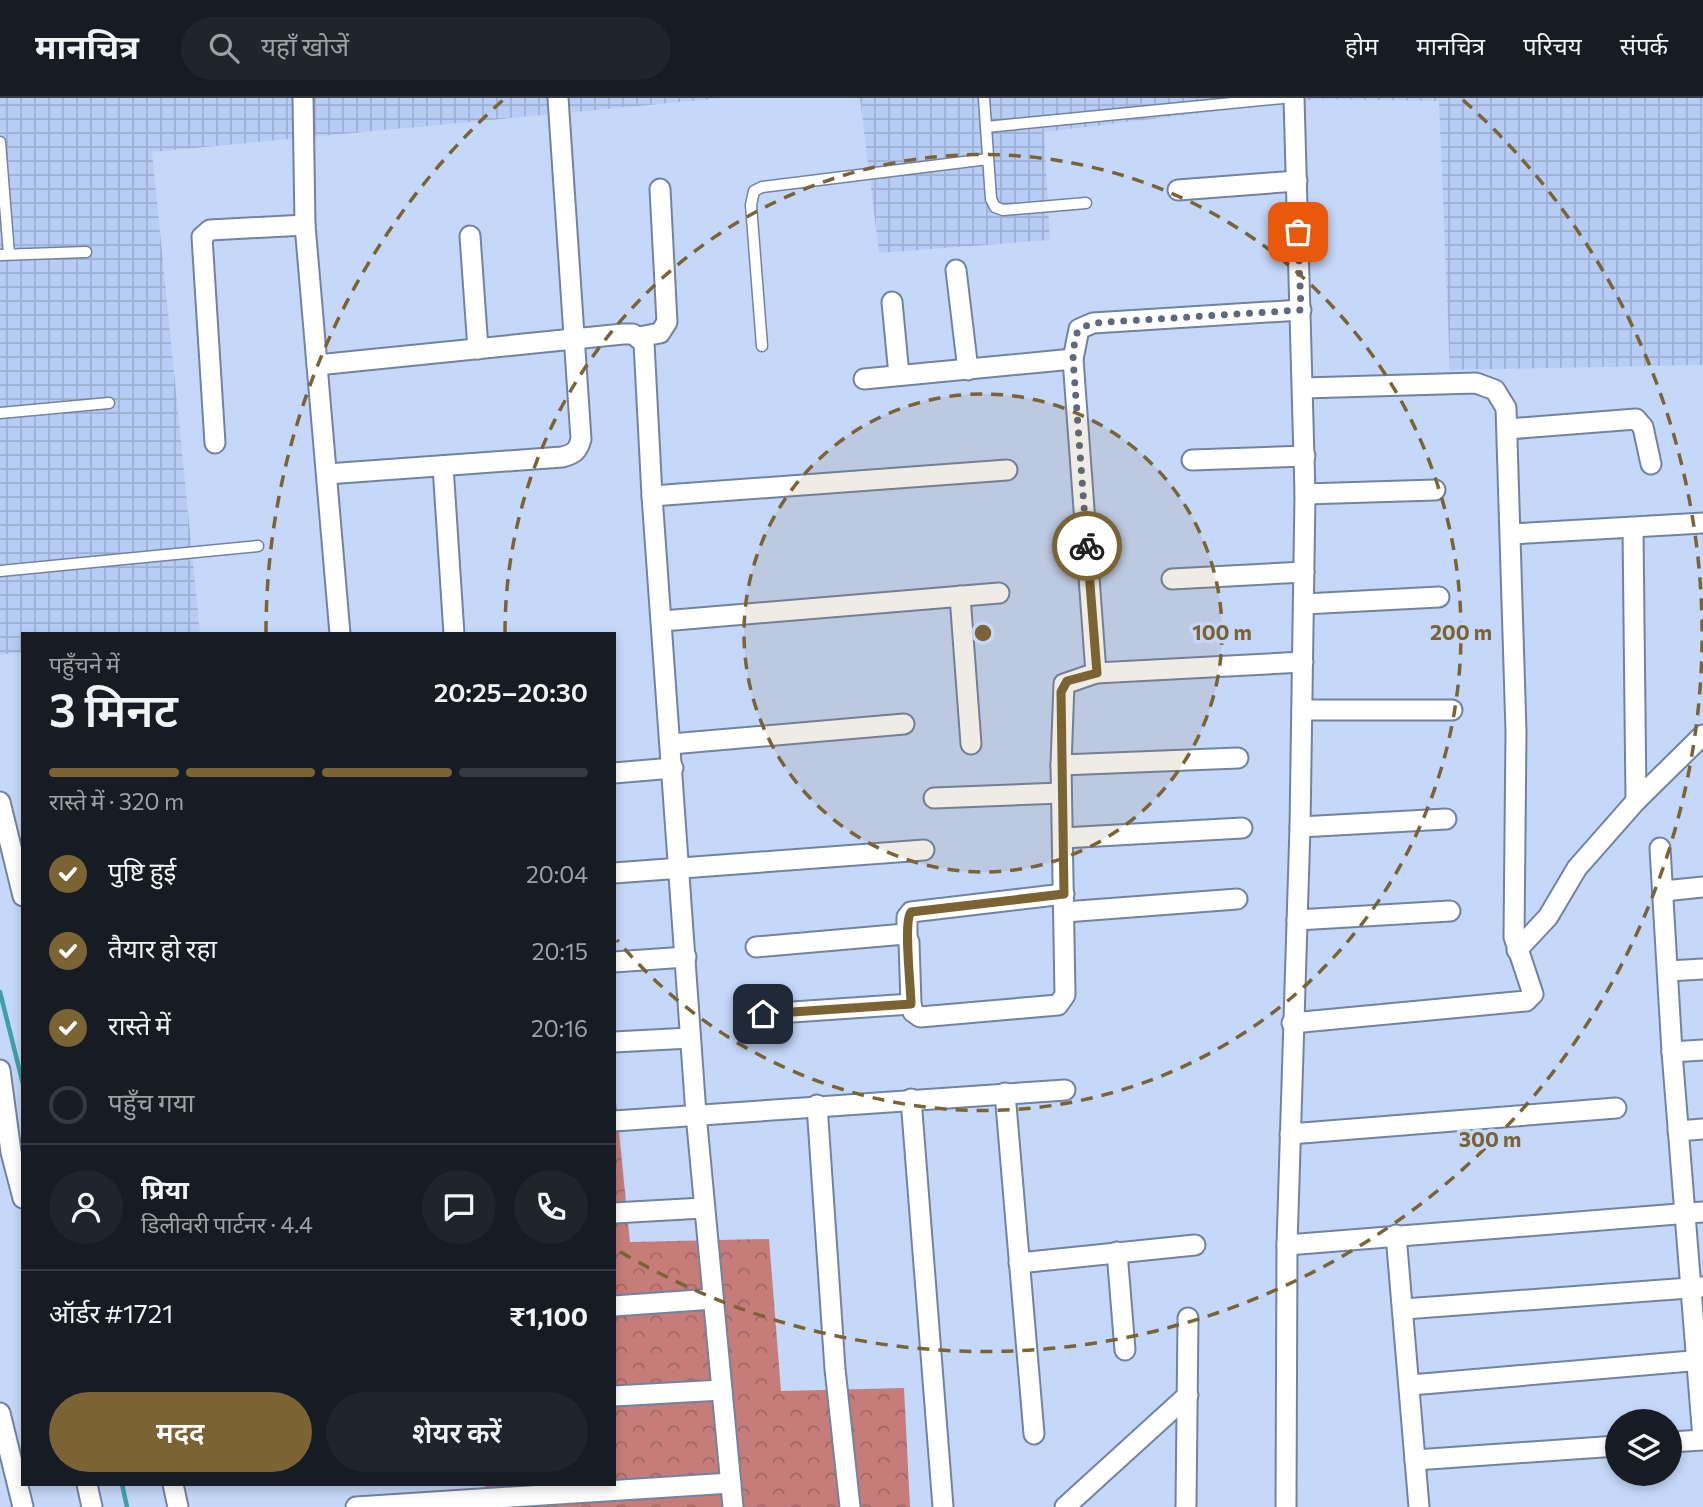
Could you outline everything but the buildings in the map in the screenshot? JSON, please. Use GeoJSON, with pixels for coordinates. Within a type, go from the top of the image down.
{"type":"FeatureCollection","features":[{"type":"Feature","properties":{"kind":"street"},"geometry":{"type":"LineString","coordinates":[[303,98],[305,225],[340,632]]}},
{"type":"Feature","properties":{"kind":"street"},"geometry":{"type":"LineString","coordinates":[[327,474],[562,457],[576,452],[581,439],[558,98]]}},
{"type":"Feature","properties":{"kind":"street"},"geometry":{"type":"LineString","coordinates":[[1286,1507],[1287,1245],[1300,827],[1305,494],[1294,98]]}},
{"type":"Feature","properties":{"kind":"street"},"geometry":{"type":"LineString","coordinates":[[1178,190],[1297,181]]}},
{"type":"Feature","properties":{"kind":"street"},"geometry":{"type":"LineString","coordinates":[[317,365],[575,338],[623,334],[639,337],[660,333],[667,322],[660,188]]}},
{"type":"Feature","properties":{"kind":"street"},"geometry":{"type":"LineString","coordinates":[[215,443],[202,237],[210,230],[305,225]]}},
{"type":"Feature","properties":{"kind":"street"},"geometry":{"type":"LineString","coordinates":[[470,236],[478,348]]}},
{"type":"Feature","properties":{"kind":"street"},"geometry":{"type":"LineString","coordinates":[[957,270],[968,369]]}},
{"type":"Feature","properties":{"kind":"street"},"geometry":{"type":"LineString","coordinates":[[892,302],[898,375]]}},
{"type":"Feature","properties":{"kind":"street"},"geometry":{"type":"LineString","coordinates":[[1097,673],[1073,359],[1075,337],[1079,329],[1093,323],[1301,310]]}},
{"type":"Feature","properties":{"kind":"street"},"geometry":{"type":"LineString","coordinates":[[639,337],[645,349],[652,496],[703,1208],[733,1507]]}},
{"type":"Feature","properties":{"kind":"street"},"geometry":{"type":"LineString","coordinates":[[864,379],[1073,359]]}},
{"type":"Feature","properties":{"kind":"street"},"geometry":{"type":"LineString","coordinates":[[1292,1023],[1526,1001],[1530,999],[1533,989],[1517,950],[1514,926],[1516,731],[1508,429],[1502,397],[1495,390],[1476,383],[1304,388]]}},
{"type":"Feature","properties":{"kind":"street"},"geometry":{"type":"LineString","coordinates":[[1508,429],[1636,419],[1643,428],[1651,464]]}},
{"type":"Feature","properties":{"kind":"street"},"geometry":{"type":"LineString","coordinates":[[1192,460],[1305,456]]}},
{"type":"Feature","properties":{"kind":"street"},"geometry":{"type":"LineString","coordinates":[[443,466],[454,632]]}},
{"type":"Feature","properties":{"kind":"street"},"geometry":{"type":"LineString","coordinates":[[652,496],[1007,470]]}},
{"type":"Feature","properties":{"kind":"street"},"geometry":{"type":"LineString","coordinates":[[1305,494],[1435,490]]}},
{"type":"Feature","properties":{"kind":"street"},"geometry":{"type":"LineString","coordinates":[[1511,534],[1703,523]]}},
{"type":"Feature","properties":{"kind":"street"},"geometry":{"type":"LineString","coordinates":[[1633,529],[1636,800]]}},
{"type":"Feature","properties":{"kind":"street"},"geometry":{"type":"LineString","coordinates":[[1172,579],[1304,572]]}},
{"type":"Feature","properties":{"kind":"street"},"geometry":{"type":"LineString","coordinates":[[663,621],[999,593]]}},
{"type":"Feature","properties":{"kind":"street"},"geometry":{"type":"LineString","coordinates":[[960,596],[971,744]]}},
{"type":"Feature","properties":{"kind":"street"},"geometry":{"type":"LineString","coordinates":[[1304,604],[1439,597]]}},
{"type":"Feature","properties":{"kind":"street"},"geometry":{"type":"LineString","coordinates":[[1237,899],[1064,903],[911,912],[907,917],[907,935],[911,1004],[916,1015],[924,1018],[1058,1005],[1065,995],[1064,903],[1063,838],[1061,765],[1062,689],[1067,681],[1097,673],[1303,662]]}},
{"type":"Feature","properties":{"kind":"street"},"geometry":{"type":"LineString","coordinates":[[1302,710],[1452,710]]}},
{"type":"Feature","properties":{"kind":"street"},"geometry":{"type":"LineString","coordinates":[[671,744],[904,724]]}},
{"type":"Feature","properties":{"kind":"street"},"geometry":{"type":"LineString","coordinates":[[1517,950],[1548,917],[1577,868],[1636,800],[1703,735]]}},
{"type":"Feature","properties":{"kind":"street"},"geometry":{"type":"LineString","coordinates":[[1061,765],[1238,758]]}},
{"type":"Feature","properties":{"kind":"street"},"geometry":{"type":"LineString","coordinates":[[616,773],[673,768]]}},
{"type":"Feature","properties":{"kind":"street"},"geometry":{"type":"LineString","coordinates":[[934,798],[1061,793]]}},
{"type":"Feature","properties":{"kind":"street"},"geometry":{"type":"LineString","coordinates":[[0,802],[21,888]]}},
{"type":"Feature","properties":{"kind":"street"},"geometry":{"type":"LineString","coordinates":[[1300,827],[1446,819]]}},
{"type":"Feature","properties":{"kind":"street"},"geometry":{"type":"LineString","coordinates":[[1063,838],[1242,828]]}},
{"type":"Feature","properties":{"kind":"street"},"geometry":{"type":"LineString","coordinates":[[1660,848],[1678,1131],[1695,1212],[1698,1287],[1703,1439],[1682,1441]]}},
{"type":"Feature","properties":{"kind":"street"},"geometry":{"type":"LineString","coordinates":[[616,873],[924,850]]}},
{"type":"Feature","properties":{"kind":"street"},"geometry":{"type":"LineString","coordinates":[[1664,891],[1703,887]]}},
{"type":"Feature","properties":{"kind":"street"},"geometry":{"type":"LineString","coordinates":[[1297,920],[1450,911]]}},
{"type":"Feature","properties":{"kind":"street"},"geometry":{"type":"LineString","coordinates":[[756,947],[901,933],[907,935]]}},
{"type":"Feature","properties":{"kind":"street"},"geometry":{"type":"LineString","coordinates":[[616,962],[686,957]]}},
{"type":"Feature","properties":{"kind":"street"},"geometry":{"type":"LineString","coordinates":[[1668,971],[1703,969]]}},
{"type":"Feature","properties":{"kind":"street"},"geometry":{"type":"LineString","coordinates":[[763,1014],[911,1004]]}},
{"type":"Feature","properties":{"kind":"street"},"geometry":{"type":"LineString","coordinates":[[616,1042],[690,1038]]}},
{"type":"Feature","properties":{"kind":"street"},"geometry":{"type":"LineString","coordinates":[[1672,1052],[1703,1050]]}},
{"type":"Feature","properties":{"kind":"street"},"geometry":{"type":"LineString","coordinates":[[0,1070],[10,1152],[21,1191]]}},
{"type":"Feature","properties":{"kind":"street"},"geometry":{"type":"LineString","coordinates":[[616,1121],[911,1098],[1065,1090]]}},
{"type":"Feature","properties":{"kind":"street"},"geometry":{"type":"LineString","coordinates":[[1005,1093],[1034,1434]]}},
{"type":"Feature","properties":{"kind":"street"},"geometry":{"type":"LineString","coordinates":[[911,1098],[943,1507]]}},
{"type":"Feature","properties":{"kind":"street"},"geometry":{"type":"LineString","coordinates":[[817,1105],[835,1369],[850,1507]]}},
{"type":"Feature","properties":{"kind":"street"},"geometry":{"type":"LineString","coordinates":[[1290,1134],[1616,1108]]}},
{"type":"Feature","properties":{"kind":"street"},"geometry":{"type":"LineString","coordinates":[[1678,1131],[1703,1129]]}},
{"type":"Feature","properties":{"kind":"street"},"geometry":{"type":"LineString","coordinates":[[616,1213],[703,1208]]}},
{"type":"Feature","properties":{"kind":"street"},"geometry":{"type":"LineString","coordinates":[[1287,1245],[1695,1212]]}},
{"type":"Feature","properties":{"kind":"street"},"geometry":{"type":"LineString","coordinates":[[1396,1235],[1411,1385],[1419,1507]]}},
{"type":"Feature","properties":{"kind":"street"},"geometry":{"type":"LineString","coordinates":[[1019,1263],[1195,1245]]}},
{"type":"Feature","properties":{"kind":"street"},"geometry":{"type":"LineString","coordinates":[[1117,1252],[1125,1350]]}},
{"type":"Feature","properties":{"kind":"street"},"geometry":{"type":"LineString","coordinates":[[1404,1309],[1698,1287]]}},
{"type":"Feature","properties":{"kind":"street"},"geometry":{"type":"LineString","coordinates":[[616,1306],[713,1299]]}},
{"type":"Feature","properties":{"kind":"street"},"geometry":{"type":"LineString","coordinates":[[1186,1507],[1188,1318]]}},
{"type":"Feature","properties":{"kind":"street"},"geometry":{"type":"LineString","coordinates":[[1411,1385],[1700,1360]]}},
{"type":"Feature","properties":{"kind":"street"},"geometry":{"type":"LineString","coordinates":[[616,1396],[722,1390]]}},
{"type":"Feature","properties":{"kind":"street"},"geometry":{"type":"LineString","coordinates":[[1065,1507],[1188,1395]]}},
{"type":"Feature","properties":{"kind":"street"},"geometry":{"type":"LineString","coordinates":[[0,1413],[4,1448],[23,1507]]}},
{"type":"Feature","properties":{"kind":"street"},"geometry":{"type":"LineString","coordinates":[[1415,1460],[1605,1447]]}},
{"type":"Feature","properties":{"kind":"street"},"geometry":{"type":"LineString","coordinates":[[356,1507],[731,1483]]}},
{"type":"Feature","properties":{"kind":"street"},"geometry":{"type":"LineString","coordinates":[[87,1486],[92,1507]]}},
{"type":"Feature","properties":{"kind":"street"},"geometry":{"type":"LineString","coordinates":[[173,1486],[178,1507]]}},
{"type":"Feature","properties":{"kind":"lane"},"geometry":{"type":"LineString","coordinates":[[984,98],[991,199],[999,210],[1086,203]]}},
{"type":"Feature","properties":{"kind":"lane"},"geometry":{"type":"LineString","coordinates":[[986,127],[1283,98]]}},
{"type":"Feature","properties":{"kind":"lane"},"geometry":{"type":"LineString","coordinates":[[0,142],[5,255],[86,252]]}},
{"type":"Feature","properties":{"kind":"lane"},"geometry":{"type":"LineString","coordinates":[[762,346],[751,205],[754,191],[762,187],[988,159]]}},
{"type":"Feature","properties":{"kind":"lane"},"geometry":{"type":"LineString","coordinates":[[0,413],[109,403]]}},
{"type":"Feature","properties":{"kind":"lane"},"geometry":{"type":"LineString","coordinates":[[0,571],[258,546]]}},
{"type":"Feature","properties":{"kind":"shaded area"},"geometry":{"type":"Polygon","coordinates":[[[0,98],[723,98],[152,152],[200,632],[21,632],[21,652],[0,655],[0,98]]]}},
{"type":"Feature","properties":{"kind":"shaded area"},"geometry":{"type":"Polygon","coordinates":[[[860,98],[1703,98],[1703,365],[1450,370],[1439,101],[1318,99],[1044,132],[1050,240],[879,253],[860,98]]]}},
{"type":"Feature","properties":{"kind":"green space"},"geometry":{"type":"Polygon","coordinates":[[[616,1102],[630,1242],[769,1239],[781,1391],[904,1388],[910,1507],[487,1507],[485,1486],[616,1486],[616,1102]]]}},
{"type":"Feature","properties":{"kind":"waterway"},"geometry":{"type":"LineString","coordinates":[[0,992],[21,1076]]}},
{"type":"Feature","properties":{"kind":"waterway"},"geometry":{"type":"LineString","coordinates":[[122,1486],[127,1507]]}},
{"type":"Feature","properties":{"kind":"way so far"},"geometry":{"type":"LineString","coordinates":[[1087,546],[1073,359],[1075,337],[1079,329],[1093,323],[1301,310],[1298,232]]}},
{"type":"Feature","properties":{"kind":"route"},"geometry":{"type":"LineString","coordinates":[[763,1014],[911,1004],[907,917],[911,912],[1064,894],[1061,692],[1067,681],[1097,673],[1087,546]]}}]}
